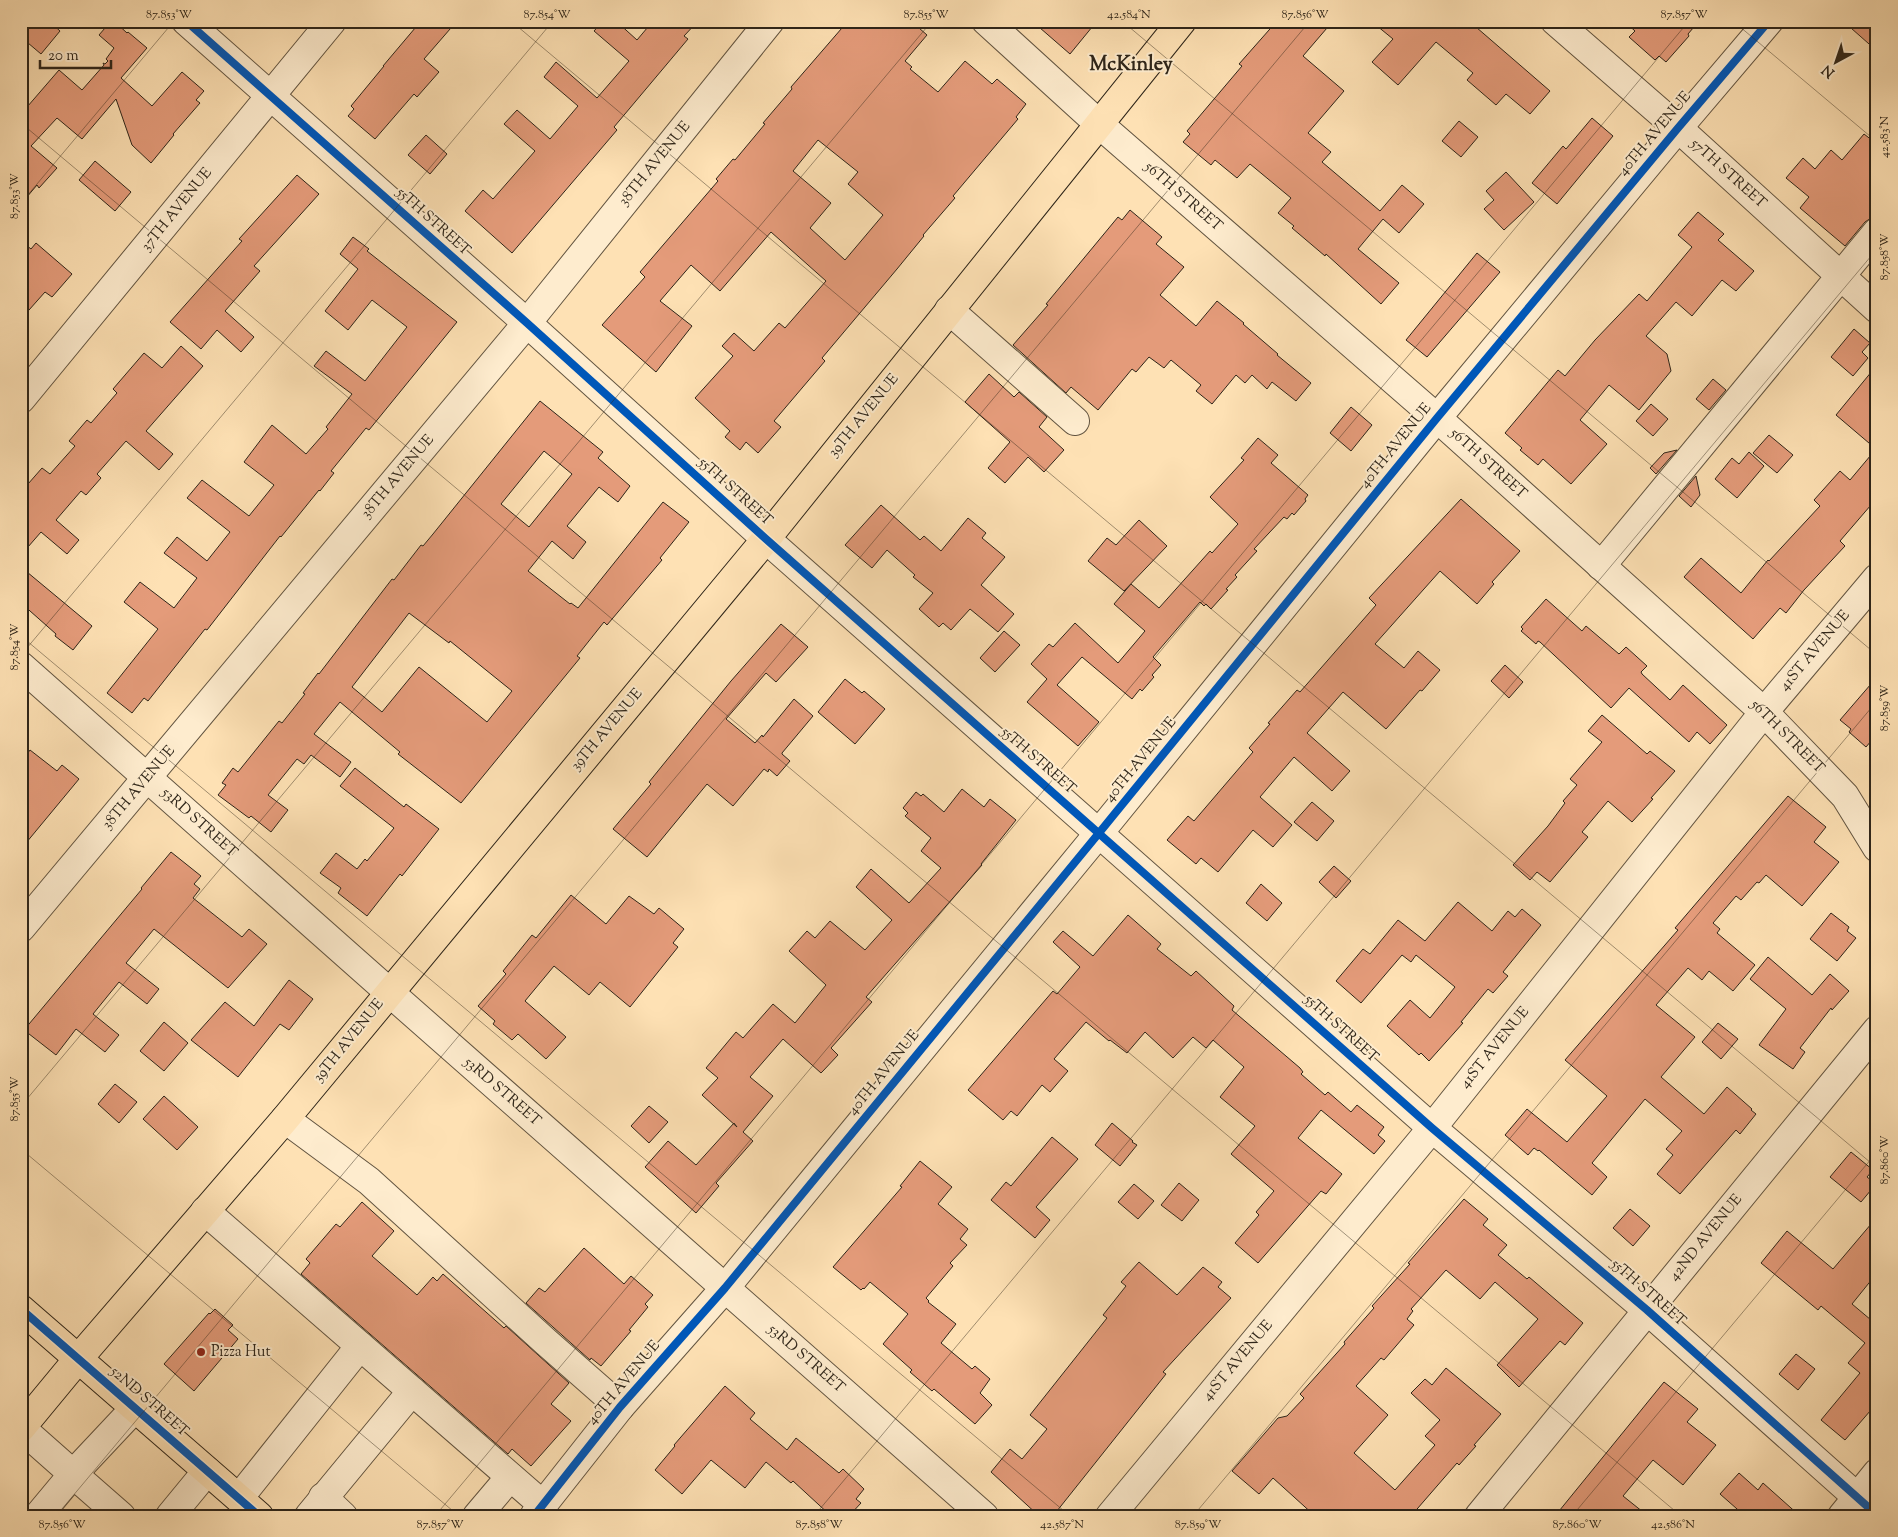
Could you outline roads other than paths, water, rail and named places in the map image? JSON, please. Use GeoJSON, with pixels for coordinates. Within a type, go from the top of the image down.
{"type":"FeatureCollection","features":[{"type":"Feature","properties":{"kind":"main road","name":"39TH AVENUE"},"geometry":{"type":"LineString","coordinates":[[21,1428],[285,1119],[766,539],[1182,21]]}},
{"type":"Feature","properties":{"kind":"main road","name":"52ND STREET"},"geometry":{"type":"LineString","coordinates":[[21,1309],[259,1516]]}},
{"type":"Feature","properties":{"kind":"street","name":"55TH STREET"},"geometry":{"type":"LineString","coordinates":[[186,21],[527,323],[766,539],[1432,1128],[1647,1310],[1849,1507],[1877,1515]]}},
{"type":"Feature","properties":{"kind":"street","name":"37TH AVENUE"},"geometry":{"type":"LineString","coordinates":[[21,399],[332,21]]}},
{"type":"Feature","properties":{"kind":"street","name":"38TH AVENUE"},"geometry":{"type":"LineString","coordinates":[[21,928],[527,323],[770,21]]}},
{"type":"Feature","properties":{"kind":"street","name":"56TH STREET"},"geometry":{"type":"LineString","coordinates":[[986,21],[1099,124],[1437,418],[1764,712],[1845,796],[1877,848]]}},
{"type":"Feature","properties":{"kind":"street","name":"57TH STREET"},"geometry":{"type":"LineString","coordinates":[[1555,21],[1678,128],[1877,309]]}},
{"type":"Feature","properties":{"kind":"street","name":"40TH AVENUE"},"geometry":{"type":"LineString","coordinates":[[538,1510],[620,1407],[725,1288],[1437,418],[1769,21]]}},
{"type":"Feature","properties":{"kind":"street"},"geometry":{"type":"LineString","coordinates":[[1602,566],[1877,232]]}},
{"type":"Feature","properties":{"kind":"street"},"geometry":{"type":"LineString","coordinates":[[949,310],[1075,421]]}},
{"type":"Feature","properties":{"kind":"street","name":"41ST AVENUE"},"geometry":{"type":"LineString","coordinates":[[1110,1516],[1432,1128],[1764,712],[1877,578]]}},
{"type":"Feature","properties":{"kind":"street","name":"53RD STREET"},"geometry":{"type":"LineString","coordinates":[[21,666],[984,1516]]}},
{"type":"Feature","properties":{"kind":"street","name":"42ND AVENUE"},"geometry":{"type":"LineString","coordinates":[[1479,1516],[1877,1030]]}},
{"type":"Feature","properties":{"kind":"street"},"geometry":{"type":"LineString","coordinates":[[285,1119],[369,1181],[620,1407]]}},
{"type":"Feature","properties":{"kind":"street"},"geometry":{"type":"LineString","coordinates":[[205,1211],[510,1477],[538,1510]]}},
{"type":"Feature","properties":{"kind":"street"},"geometry":{"type":"LineString","coordinates":[[239,1498],[360,1346]]}},
{"type":"Feature","properties":{"kind":"street"},"geometry":{"type":"LineString","coordinates":[[343,1516],[316,1506],[412,1391]]}},
{"type":"Feature","properties":{"kind":"street"},"geometry":{"type":"LineString","coordinates":[[38,1516],[73,1474],[135,1408]]}},
{"type":"Feature","properties":{"kind":"street"},"geometry":{"type":"LineString","coordinates":[[21,1428],[121,1516]]}},
{"type":"Feature","properties":{"kind":"street"},"geometry":{"type":"LineString","coordinates":[[170,1516],[207,1471]]}},
{"type":"Feature","properties":{"kind":"street"},"geometry":{"type":"LineString","coordinates":[[1849,1507],[1877,1473]]}},
{"type":"Feature","properties":{"kind":"street"},"geometry":{"type":"LineString","coordinates":[[477,1516],[510,1477]]}},
{"type":"Feature","properties":{"kind":"place","name":"Pizza Hut"},"geometry":{"type":"Point","coordinates":[201,1352]}},
{"type":"Feature","properties":{"kind":"district","name":"McKinley"},"geometry":{"type":"Point","coordinates":[1131,65]}}]}
